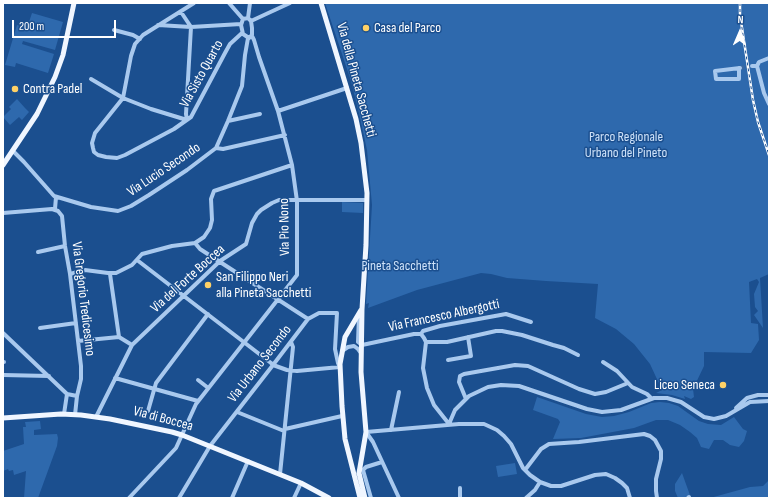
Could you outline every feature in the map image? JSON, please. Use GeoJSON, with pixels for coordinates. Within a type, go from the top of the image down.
{"type":"FeatureCollection","features":[{"type":"Feature","properties":{"kind":"main road"},"geometry":{"type":"LineString","coordinates":[[3,165],[38,111],[58,69],[68,37],[74,3]]}},
{"type":"Feature","properties":{"kind":"main road","name":"Via della Pineta Sacchetti"},"geometry":{"type":"LineString","coordinates":[[321,3],[356,119],[361,143],[367,200],[361,372],[366,432],[364,450],[359,471],[365,498]]}},
{"type":"Feature","properties":{"kind":"main road"},"geometry":{"type":"LineString","coordinates":[[360,498],[346,445],[342,416],[340,367],[341,351],[346,335],[362,309]]}},
{"type":"Feature","properties":{"kind":"main road","name":"Via di Boccea"},"geometry":{"type":"LineString","coordinates":[[3,418],[75,414],[143,425],[182,435],[280,474],[330,498]]}},
{"type":"Feature","properties":{"kind":"street","name":"Via Sisto Quarto"},"geometry":{"type":"LineString","coordinates":[[194,3],[143,35],[135,44],[131,56],[123,98],[95,133],[92,143],[94,152],[98,155],[117,158],[121,157],[156,139],[192,117],[230,44],[242,33]]}},
{"type":"Feature","properties":{"kind":"street"},"geometry":{"type":"LineString","coordinates":[[229,3],[247,19]]}},
{"type":"Feature","properties":{"kind":"street"},"geometry":{"type":"LineString","coordinates":[[216,148],[242,83],[244,55],[250,37],[247,19],[250,3]]}},
{"type":"Feature","properties":{"kind":"street"},"geometry":{"type":"LineString","coordinates":[[158,25],[191,27],[241,24],[247,19],[290,3]]}},
{"type":"Feature","properties":{"kind":"street"},"geometry":{"type":"LineString","coordinates":[[90,79],[123,98],[151,109],[187,120],[186,114],[191,27],[181,12]]}},
{"type":"Feature","properties":{"kind":"street"},"geometry":{"type":"LineString","coordinates":[[241,24],[242,33],[250,37]]}},
{"type":"Feature","properties":{"kind":"street"},"geometry":{"type":"LineString","coordinates":[[114,30],[137,36],[140,39]]}},
{"type":"Feature","properties":{"kind":"street","name":"Via Pio Nono"},"geometry":{"type":"LineString","coordinates":[[129,498],[176,448],[198,401],[297,274],[297,201],[292,165],[278,111],[259,59],[255,42],[250,37]]}},
{"type":"Feature","properties":{"kind":"street"},"geometry":{"type":"LineString","coordinates":[[757,66],[759,62],[769,58]]}},
{"type":"Feature","properties":{"kind":"street"},"geometry":{"type":"LineString","coordinates":[[752,66],[757,66]]}},
{"type":"Feature","properties":{"kind":"street"},"geometry":{"type":"LineString","coordinates":[[757,66],[764,93],[769,103]]}},
{"type":"Feature","properties":{"kind":"street"},"geometry":{"type":"LineString","coordinates":[[740,68],[739,79],[716,79],[715,71],[740,68]]}},
{"type":"Feature","properties":{"kind":"street"},"geometry":{"type":"LineString","coordinates":[[278,111],[347,88]]}},
{"type":"Feature","properties":{"kind":"street"},"geometry":{"type":"LineString","coordinates":[[228,121],[260,114]]}},
{"type":"Feature","properties":{"kind":"street","name":"Via Lucio Secondo"},"geometry":{"type":"LineString","coordinates":[[13,151],[49,192],[56,197],[94,207],[123,210],[187,170],[216,148],[223,149],[285,135]]}},
{"type":"Feature","properties":{"kind":"street"},"geometry":{"type":"LineString","coordinates":[[70,274],[84,270],[110,274],[125,269],[137,260],[140,255],[146,252],[172,246],[195,244],[206,234],[211,225],[211,199],[214,191],[292,165]]}},
{"type":"Feature","properties":{"kind":"street"},"geometry":{"type":"LineString","coordinates":[[3,213],[55,209],[56,197]]}},
{"type":"Feature","properties":{"kind":"street","name":"Via del Forte Boccea"},"geometry":{"type":"LineString","coordinates":[[96,417],[132,345],[220,261],[246,244],[252,223],[260,211],[276,201],[367,200]]}},
{"type":"Feature","properties":{"kind":"street","name":"Via Gregorio Tredicesimo"},"geometry":{"type":"LineString","coordinates":[[55,209],[60,212],[62,216],[78,342],[81,379],[75,414]]}},
{"type":"Feature","properties":{"kind":"street"},"geometry":{"type":"LineString","coordinates":[[195,244],[200,249],[308,319]]}},
{"type":"Feature","properties":{"kind":"street"},"geometry":{"type":"LineString","coordinates":[[38,252],[66,246]]}},
{"type":"Feature","properties":{"kind":"street"},"geometry":{"type":"LineString","coordinates":[[137,260],[273,365],[291,371],[340,367]]}},
{"type":"Feature","properties":{"kind":"street"},"geometry":{"type":"LineString","coordinates":[[110,274],[119,337]]}},
{"type":"Feature","properties":{"kind":"street","name":"Via Urbano Secondo"},"geometry":{"type":"LineString","coordinates":[[179,498],[210,446],[308,319],[319,313],[336,312],[335,349],[340,367]]}},
{"type":"Feature","properties":{"kind":"street"},"geometry":{"type":"LineString","coordinates":[[148,411],[153,389],[158,380],[208,314]]}},
{"type":"Feature","properties":{"kind":"street","name":"Via Francesco Albergotti"},"geometry":{"type":"LineString","coordinates":[[362,345],[414,334],[421,334],[425,330],[440,326],[506,314],[531,322]]}},
{"type":"Feature","properties":{"kind":"street"},"geometry":{"type":"LineString","coordinates":[[359,315],[358,342],[362,345]]}},
{"type":"Feature","properties":{"kind":"street"},"geometry":{"type":"LineString","coordinates":[[40,328],[76,324]]}},
{"type":"Feature","properties":{"kind":"street"},"geometry":{"type":"LineString","coordinates":[[426,342],[447,342],[496,331],[508,331],[522,334],[553,346],[566,348],[578,355]]}},
{"type":"Feature","properties":{"kind":"street"},"geometry":{"type":"LineString","coordinates":[[3,333],[68,394],[77,396]]}},
{"type":"Feature","properties":{"kind":"street"},"geometry":{"type":"LineString","coordinates":[[421,334],[425,338],[426,342],[423,368],[426,385],[434,405],[449,424]]}},
{"type":"Feature","properties":{"kind":"street"},"geometry":{"type":"LineString","coordinates":[[78,342],[119,337],[132,345]]}},
{"type":"Feature","properties":{"kind":"street"},"geometry":{"type":"LineString","coordinates":[[448,360],[471,356],[468,337]]}},
{"type":"Feature","properties":{"kind":"street"},"geometry":{"type":"LineString","coordinates":[[280,474],[293,348],[291,342]]}},
{"type":"Feature","properties":{"kind":"street"},"geometry":{"type":"LineString","coordinates":[[341,351],[348,347],[355,346],[362,356]]}},
{"type":"Feature","properties":{"kind":"street"},"geometry":{"type":"LineString","coordinates":[[604,362],[617,371],[628,383],[652,398]]}},
{"type":"Feature","properties":{"kind":"street"},"geometry":{"type":"LineString","coordinates":[[466,398],[459,382],[460,376],[466,373],[515,365],[528,366],[593,394],[606,392],[628,383]]}},
{"type":"Feature","properties":{"kind":"street"},"geometry":{"type":"LineString","coordinates":[[3,375],[49,376]]}},
{"type":"Feature","properties":{"kind":"street"},"geometry":{"type":"LineString","coordinates":[[115,378],[198,401]]}},
{"type":"Feature","properties":{"kind":"street"},"geometry":{"type":"LineString","coordinates":[[198,380],[207,387]]}},
{"type":"Feature","properties":{"kind":"street"},"geometry":{"type":"LineString","coordinates":[[449,424],[456,410],[466,398],[484,388],[501,385],[519,386],[587,409],[602,412],[626,408],[652,398],[672,398],[685,404],[704,417],[712,419],[722,418],[752,401],[769,401]]}},
{"type":"Feature","properties":{"kind":"street"},"geometry":{"type":"LineString","coordinates":[[391,430],[399,392]]}},
{"type":"Feature","properties":{"kind":"street"},"geometry":{"type":"LineString","coordinates":[[64,414],[68,394]]}},
{"type":"Feature","properties":{"kind":"street"},"geometry":{"type":"LineString","coordinates":[[735,410],[742,401],[747,398],[758,395],[769,395]]}},
{"type":"Feature","properties":{"kind":"street"},"geometry":{"type":"LineString","coordinates":[[237,412],[284,430],[342,416]]}},
{"type":"Feature","properties":{"kind":"street"},"geometry":{"type":"LineString","coordinates":[[366,432],[449,424],[481,424],[497,430],[504,436],[525,470],[540,482],[551,486],[562,486],[595,475],[606,474],[624,484],[630,498]]}},
{"type":"Feature","properties":{"kind":"street"},"geometry":{"type":"LineString","coordinates":[[366,432],[373,442],[400,498]]}},
{"type":"Feature","properties":{"kind":"street"},"geometry":{"type":"LineString","coordinates":[[525,470],[542,448],[549,444],[646,434],[657,441],[662,453],[656,479],[656,491],[658,498]]}},
{"type":"Feature","properties":{"kind":"street"},"geometry":{"type":"LineString","coordinates":[[232,498],[248,462]]}},
{"type":"Feature","properties":{"kind":"street"},"geometry":{"type":"LineString","coordinates":[[371,498],[364,470],[366,467],[382,462]]}},
{"type":"Feature","properties":{"kind":"street"},"geometry":{"type":"LineString","coordinates":[[526,498],[535,490],[540,482]]}},
{"type":"Feature","properties":{"kind":"street"},"geometry":{"type":"LineString","coordinates":[[294,498],[301,483]]}},
{"type":"Feature","properties":{"kind":"street"},"geometry":{"type":"LineString","coordinates":[[460,488],[460,498]]}},
{"type":"Feature","properties":{"kind":"green space","name":"Parco Regionale Urbano del Pineto"},"geometry":{"type":"Polygon","coordinates":[[[325,3],[769,3],[769,274],[760,278],[763,328],[754,315],[758,311],[755,307],[754,294],[759,282],[757,279],[749,282],[751,323],[758,324],[759,340],[751,353],[704,352],[704,366],[693,389],[694,397],[691,399],[684,396],[685,399],[672,395],[656,393],[662,390],[650,364],[634,344],[616,329],[595,318],[598,284],[507,278],[481,273],[417,290],[368,308],[369,303],[366,304],[372,205],[367,150],[351,81],[325,3]]]}},
{"type":"Feature","properties":{"kind":"green space"},"geometry":{"type":"Polygon","coordinates":[[[32,13],[63,22],[55,50],[23,41],[22,44],[54,54],[48,73],[16,63],[15,67],[5,65],[17,25],[27,28],[32,13]]]}},
{"type":"Feature","properties":{"kind":"green space"},"geometry":{"type":"Polygon","coordinates":[[[17,99],[29,112],[22,120],[19,117],[10,125],[3,117],[11,109],[9,107],[17,99]]]}},
{"type":"Feature","properties":{"kind":"green space"},"geometry":{"type":"Polygon","coordinates":[[[342,202],[363,203],[363,213],[342,212],[342,202]]]}},
{"type":"Feature","properties":{"kind":"green space"},"geometry":{"type":"Polygon","coordinates":[[[537,397],[586,414],[602,417],[614,416],[629,412],[651,403],[669,403],[678,406],[699,421],[708,424],[721,425],[734,417],[743,429],[747,431],[744,441],[739,447],[730,445],[723,440],[714,440],[709,449],[701,447],[697,438],[690,432],[680,425],[668,420],[656,420],[634,428],[581,438],[553,439],[560,422],[558,419],[533,410],[537,397]]]}},
{"type":"Feature","properties":{"kind":"green space"},"geometry":{"type":"Polygon","coordinates":[[[40,421],[41,429],[34,430],[34,435],[57,434],[57,446],[38,498],[24,498],[26,471],[14,475],[13,470],[9,471],[8,469],[3,471],[3,451],[24,444],[23,427],[26,427],[25,422],[40,421]]]}},
{"type":"Feature","properties":{"kind":"green space"},"geometry":{"type":"Polygon","coordinates":[[[515,463],[517,474],[498,477],[496,466],[515,463]]]}},
{"type":"Feature","properties":{"kind":"green space"},"geometry":{"type":"Polygon","coordinates":[[[682,473],[691,498],[678,498],[675,491],[675,484],[682,473]]]}},
{"type":"Feature","properties":{"kind":"green space"},"geometry":{"type":"Polygon","coordinates":[[[769,480],[769,498],[710,498],[750,487],[763,486],[769,480]]]}},
{"type":"Feature","properties":{"kind":"tunnel"},"geometry":{"type":"LineString","coordinates":[[740,68],[752,66]]}},
{"type":"Feature","properties":{"kind":"railway"},"geometry":{"type":"LineString","coordinates":[[740,3],[740,15],[753,100],[758,122],[769,155]]}},
{"type":"Feature","properties":{"kind":"place","name":"Casa del Parco"},"geometry":{"type":"Point","coordinates":[366,28]}},
{"type":"Feature","properties":{"kind":"place","name":"Contra Padel"},"geometry":{"type":"Point","coordinates":[15,89]}},
{"type":"Feature","properties":{"kind":"place","name":"San Filippo Neri alla Pineta Sacchetti"},"geometry":{"type":"Point","coordinates":[208,285]}},
{"type":"Feature","properties":{"kind":"place","name":"Liceo Seneca"},"geometry":{"type":"Point","coordinates":[723,385]}},
{"type":"Feature","properties":{"kind":"park label","name":"Pineta Sacchetti"},"geometry":{"type":"Point","coordinates":[400,266]}}]}
